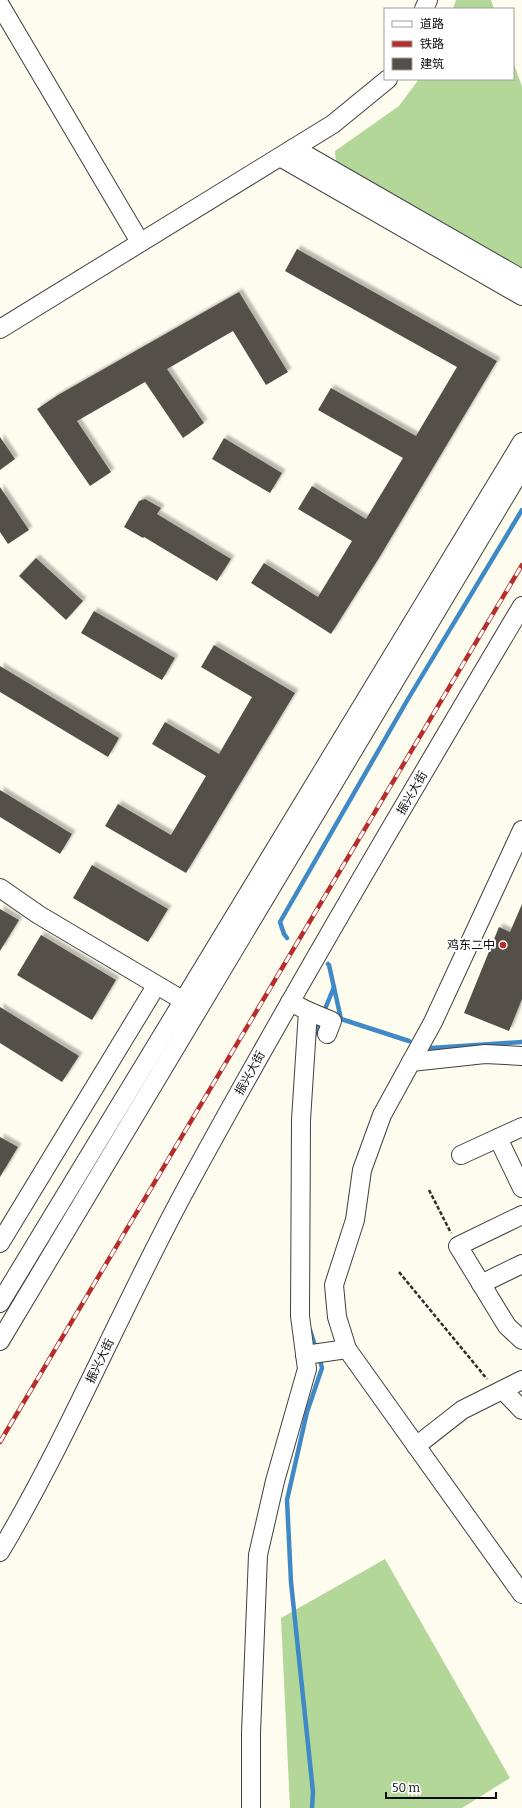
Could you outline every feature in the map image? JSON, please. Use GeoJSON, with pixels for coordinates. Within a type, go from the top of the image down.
{"type":"FeatureCollection","features":[{"type":"Feature","properties":{"kind":"street"},"geometry":{"type":"LineString","coordinates":[[0,5],[140,242]]}},
{"type":"Feature","properties":{"kind":"street"},"geometry":{"type":"LineString","coordinates":[[0,329],[333,124],[387,80]]}},
{"type":"Feature","properties":{"kind":"street"},"geometry":{"type":"LineString","coordinates":[[287,152],[522,279]]}},
{"type":"Feature","properties":{"kind":"street"},"geometry":{"type":"LineString","coordinates":[[287,152],[522,296]]}},
{"type":"Feature","properties":{"kind":"street"},"geometry":{"type":"LineString","coordinates":[[0,1303],[522,442]]}},
{"type":"Feature","properties":{"kind":"street"},"geometry":{"type":"LineString","coordinates":[[0,1341],[522,468]]}},
{"type":"Feature","properties":{"kind":"street","name":"振兴大街"},"geometry":{"type":"LineString","coordinates":[[0,1552],[31,1499],[187,1188],[290,1002],[522,606]]}},
{"type":"Feature","properties":{"kind":"street"},"geometry":{"type":"LineString","coordinates":[[522,830],[433,1022],[382,1115],[362,1170],[355,1220],[334,1285],[337,1317],[347,1349],[522,1594]]}},
{"type":"Feature","properties":{"kind":"street"},"geometry":{"type":"LineString","coordinates":[[0,888],[39,915],[198,1010]]}},
{"type":"Feature","properties":{"kind":"street"},"geometry":{"type":"LineString","coordinates":[[0,1243],[156,986]]}},
{"type":"Feature","properties":{"kind":"street"},"geometry":{"type":"LineString","coordinates":[[290,1002],[332,1022],[327,1034]]}},
{"type":"Feature","properties":{"kind":"street"},"geometry":{"type":"LineString","coordinates":[[251,1808],[251,1733],[258,1555],[275,1481],[307,1369],[300,1316],[300,1189],[301,1120],[308,1011]]}},
{"type":"Feature","properties":{"kind":"street"},"geometry":{"type":"LineString","coordinates":[[411,1062],[485,1054],[522,1056]]}},
{"type":"Feature","properties":{"kind":"street"},"geometry":{"type":"LineString","coordinates":[[462,1155],[522,1127]]}},
{"type":"Feature","properties":{"kind":"street"},"geometry":{"type":"LineString","coordinates":[[498,1138],[522,1188]]}},
{"type":"Feature","properties":{"kind":"street"},"geometry":{"type":"LineString","coordinates":[[522,1215],[458,1246],[507,1326],[522,1340]]}},
{"type":"Feature","properties":{"kind":"street"},"geometry":{"type":"LineString","coordinates":[[481,1284],[522,1264]]}},
{"type":"Feature","properties":{"kind":"street"},"geometry":{"type":"LineString","coordinates":[[305,1355],[347,1349]]}},
{"type":"Feature","properties":{"kind":"street"},"geometry":{"type":"LineString","coordinates":[[416,1446],[462,1410],[522,1380]]}},
{"type":"Feature","properties":{"kind":"street"},"geometry":{"type":"LineString","coordinates":[[500,1391],[522,1410]]}},
{"type":"Feature","properties":{"kind":"path"},"geometry":{"type":"LineString","coordinates":[[429,1190],[458,1246]]}},
{"type":"Feature","properties":{"kind":"path"},"geometry":{"type":"LineString","coordinates":[[399,1272],[500,1391]]}},
{"type":"Feature","properties":{"kind":"green space"},"geometry":{"type":"Polygon","coordinates":[[[456,0],[491,0],[494,8],[453,8],[456,0]]]}},
{"type":"Feature","properties":{"kind":"green space"},"geometry":{"type":"Polygon","coordinates":[[[514,64],[522,87],[522,269],[336,163],[335,151],[399,106],[418,80],[514,80],[514,64]]]}},
{"type":"Feature","properties":{"kind":"green space"},"geometry":{"type":"Polygon","coordinates":[[[385,1559],[510,1778],[462,1808],[290,1808],[281,1618],[385,1559]]]}},
{"type":"Feature","properties":{"kind":"building"},"geometry":{"type":"Polygon","coordinates":[[[297,249],[497,361],[379,558],[331,634],[251,583],[264,563],[318,597],[352,541],[298,509],[312,486],[366,519],[403,458],[318,410],[331,388],[416,436],[457,367],[285,271],[297,249]]]}},
{"type":"Feature","properties":{"kind":"building"},"geometry":{"type":"Polygon","coordinates":[[[239,292],[288,372],[266,385],[233,331],[167,369],[204,423],[183,438],[145,382],[77,421],[111,472],[90,486],[37,409],[58,395],[239,292]]]}},
{"type":"Feature","properties":{"kind":"building"},"geometry":{"type":"Polygon","coordinates":[[[0,437],[15,459],[0,470],[0,437]]]}},
{"type":"Feature","properties":{"kind":"building"},"geometry":{"type":"Polygon","coordinates":[[[224,438],[282,473],[270,493],[212,459],[224,438]]]}},
{"type":"Feature","properties":{"kind":"building"},"geometry":{"type":"Polygon","coordinates":[[[0,487],[29,530],[8,544],[0,532],[0,487]]]}},
{"type":"Feature","properties":{"kind":"building"},"geometry":{"type":"Polygon","coordinates":[[[145,499],[161,508],[157,514],[231,559],[217,581],[144,537],[143,538],[124,527],[139,501],[145,499]]]}},
{"type":"Feature","properties":{"kind":"building"},"geometry":{"type":"Polygon","coordinates":[[[36,558],[83,601],[66,620],[19,576],[36,558]]]}},
{"type":"Feature","properties":{"kind":"building"},"geometry":{"type":"Polygon","coordinates":[[[94,611],[175,658],[162,680],[81,633],[94,611]]]}},
{"type":"Feature","properties":{"kind":"building"},"geometry":{"type":"Polygon","coordinates":[[[214,645],[295,693],[186,873],[105,826],[118,804],[171,835],[206,776],[152,744],[165,722],[219,754],[252,697],[201,667],[214,645]]]}},
{"type":"Feature","properties":{"kind":"building"},"geometry":{"type":"Polygon","coordinates":[[[0,666],[119,738],[108,757],[0,692],[0,666]]]}},
{"type":"Feature","properties":{"kind":"building"},"geometry":{"type":"Polygon","coordinates":[[[0,790],[72,834],[60,854],[0,817],[0,790]]]}},
{"type":"Feature","properties":{"kind":"building"},"geometry":{"type":"Polygon","coordinates":[[[92,865],[168,909],[148,942],[73,898],[92,865]]]}},
{"type":"Feature","properties":{"kind":"building"},"geometry":{"type":"Polygon","coordinates":[[[522,904],[522,999],[509,1031],[464,1013],[499,927],[510,932],[522,904]]]}},
{"type":"Feature","properties":{"kind":"building"},"geometry":{"type":"Polygon","coordinates":[[[0,909],[19,920],[0,951],[0,909]]]}},
{"type":"Feature","properties":{"kind":"building"},"geometry":{"type":"Polygon","coordinates":[[[41,935],[116,980],[92,1020],[17,975],[41,935]]]}},
{"type":"Feature","properties":{"kind":"building"},"geometry":{"type":"Polygon","coordinates":[[[0,1007],[79,1056],[62,1082],[0,1043],[0,1007]]]}},
{"type":"Feature","properties":{"kind":"building"},"geometry":{"type":"Polygon","coordinates":[[[0,1137],[18,1147],[0,1177],[0,1137]]]}},
{"type":"Feature","properties":{"kind":"waterway"},"geometry":{"type":"LineString","coordinates":[[287,938],[280,922],[408,699],[522,510]]}},
{"type":"Feature","properties":{"kind":"waterway"},"geometry":{"type":"LineString","coordinates":[[328,964],[341,1019],[409,1041]]}},
{"type":"Feature","properties":{"kind":"waterway"},"geometry":{"type":"LineString","coordinates":[[323,1014],[334,987]]}},
{"type":"Feature","properties":{"kind":"waterway"},"geometry":{"type":"LineString","coordinates":[[314,1036],[320,1021]]}},
{"type":"Feature","properties":{"kind":"waterway"},"geometry":{"type":"LineString","coordinates":[[431,1048],[522,1042]]}},
{"type":"Feature","properties":{"kind":"waterway"},"geometry":{"type":"LineString","coordinates":[[310,1330],[316,1349]]}},
{"type":"Feature","properties":{"kind":"waterway"},"geometry":{"type":"LineString","coordinates":[[312,1808],[313,1792],[291,1582],[287,1500],[307,1412],[322,1368],[319,1356]]}},
{"type":"Feature","properties":{"kind":"railway"},"geometry":{"type":"LineString","coordinates":[[0,1442],[522,565]]}},
{"type":"Feature","properties":{"kind":"place","name":"鸡东二中"},"geometry":{"type":"Point","coordinates":[503,945]}}]}
